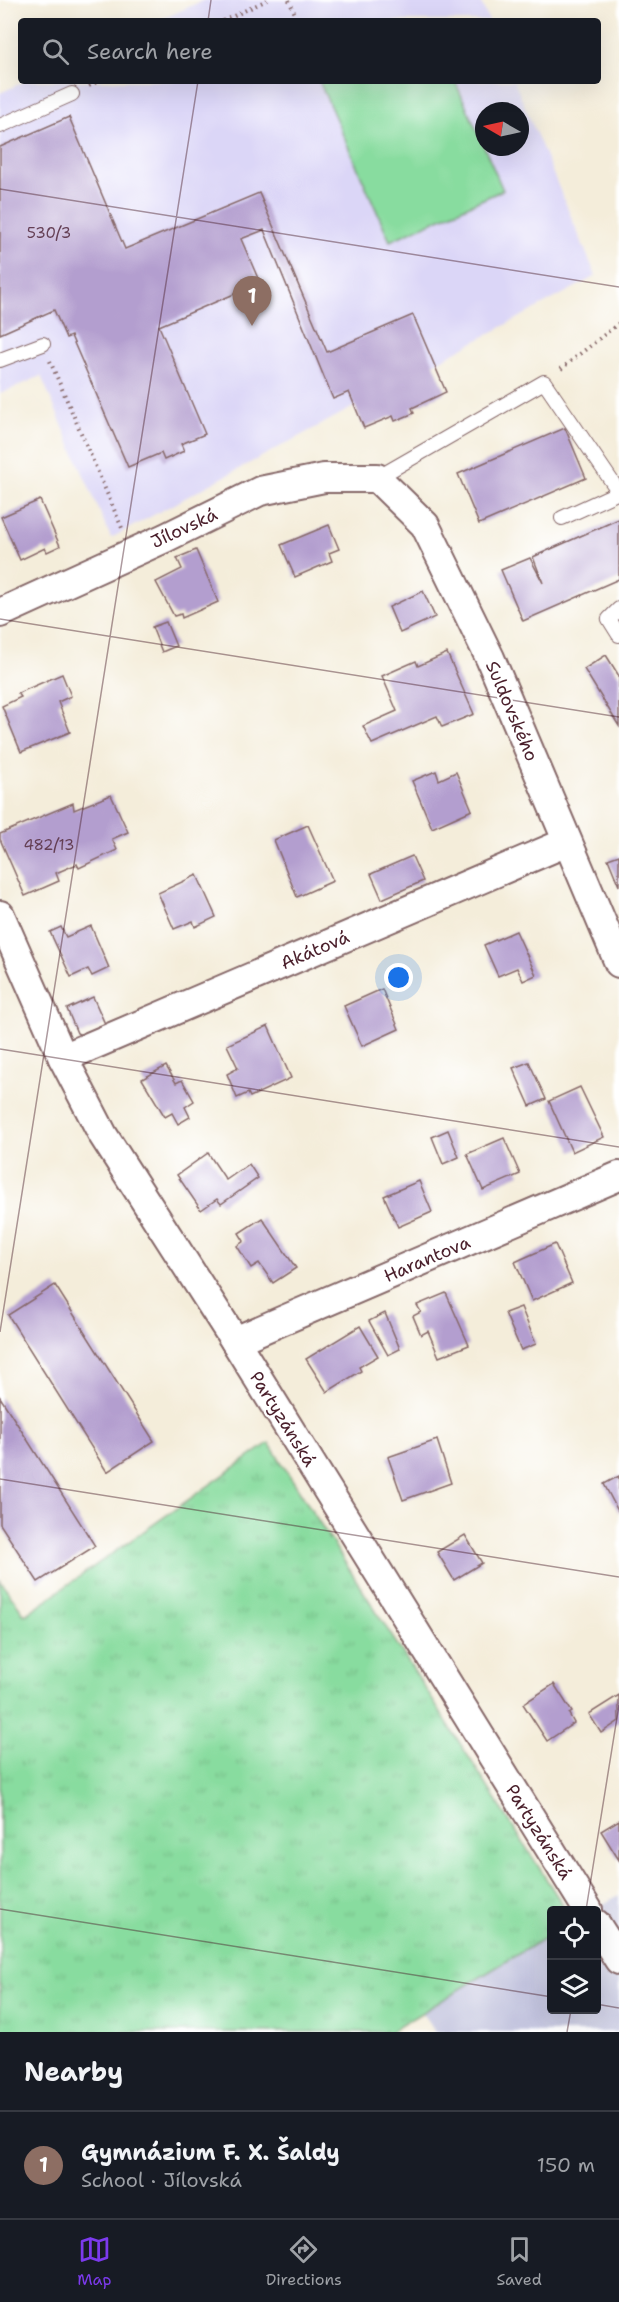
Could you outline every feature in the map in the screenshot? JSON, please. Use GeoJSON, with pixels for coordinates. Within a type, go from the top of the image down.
{"type":"FeatureCollection","features":[{"type":"Feature","properties":{"kind":"street","name":"Jílovská"},"geometry":{"type":"LineString","coordinates":[[0,613],[260,491],[324,478],[376,478]]}},
{"type":"Feature","properties":{"kind":"street","name":"Suldovského"},"geometry":{"type":"LineString","coordinates":[[376,478],[425,525],[490,658],[619,963]]}},
{"type":"Feature","properties":{"kind":"street","name":"Akátová"},"geometry":{"type":"LineString","coordinates":[[63,1058],[567,842]]}},
{"type":"Feature","properties":{"kind":"street","name":"Partyzánská"},"geometry":{"type":"LineString","coordinates":[[0,915],[63,1058],[103,1135],[236,1341],[585,1906]]}},
{"type":"Feature","properties":{"kind":"street","name":"Harantova"},"geometry":{"type":"LineString","coordinates":[[236,1341],[619,1176]]}},
{"type":"Feature","properties":{"kind":"street"},"geometry":{"type":"LineString","coordinates":[[601,1931],[619,1960]]}},
{"type":"Feature","properties":{"kind":"lane"},"geometry":{"type":"LineString","coordinates":[[0,126],[72,94]]}},
{"type":"Feature","properties":{"kind":"lane"},"geometry":{"type":"LineString","coordinates":[[0,360],[43,344]]}},
{"type":"Feature","properties":{"kind":"lane"},"geometry":{"type":"LineString","coordinates":[[376,478],[544,382],[619,493],[562,518]]}},
{"type":"Feature","properties":{"kind":"lane"},"geometry":{"type":"LineString","coordinates":[[619,609],[609,619],[619,635]]}},
{"type":"Feature","properties":{"kind":"path"},"geometry":{"type":"LineString","coordinates":[[229,18],[267,0]]}},
{"type":"Feature","properties":{"kind":"path"},"geometry":{"type":"LineString","coordinates":[[290,0],[297,18]]}},
{"type":"Feature","properties":{"kind":"path"},"geometry":{"type":"LineString","coordinates":[[544,382],[619,323]]}},
{"type":"Feature","properties":{"kind":"path"},"geometry":{"type":"LineString","coordinates":[[43,344],[132,552]]}},
{"type":"Feature","properties":{"kind":"shaded area"},"geometry":{"type":"Polygon","coordinates":[[[204,0],[480,0],[488,18],[165,18],[204,0]]]}},
{"type":"Feature","properties":{"kind":"shaded area"},"geometry":{"type":"Polygon","coordinates":[[[20,84],[515,84],[523,102],[475,102],[475,156],[529,156],[529,117],[596,276],[111,538],[41,376],[0,394],[0,93],[20,84]]]}},
{"type":"Feature","properties":{"kind":"shaded area"},"geometry":{"type":"Polygon","coordinates":[[[619,1895],[619,2032],[435,2032],[422,2013],[547,1936],[547,2014],[601,2014],[600,1906],[619,1895]]]}},
{"type":"Feature","properties":{"kind":"green space"},"geometry":{"type":"Polygon","coordinates":[[[320,84],[456,84],[475,126],[475,156],[488,156],[503,190],[390,241],[320,84]]]}},
{"type":"Feature","properties":{"kind":"green space"},"geometry":{"type":"Polygon","coordinates":[[[269,1443],[563,1906],[547,1906],[547,1936],[390,2032],[0,2032],[0,1580],[25,1615],[269,1443]]]}},
{"type":"Feature","properties":{"kind":"building"},"geometry":{"type":"Polygon","coordinates":[[[69,117],[125,249],[259,193],[327,352],[413,315],[446,392],[412,408],[414,413],[395,421],[393,416],[364,428],[349,392],[333,399],[264,230],[241,239],[260,283],[159,326],[205,434],[181,444],[184,451],[164,460],[161,453],[128,467],[71,336],[66,338],[54,310],[0,334],[0,147],[69,117]]]}},
{"type":"Feature","properties":{"kind":"building"},"geometry":{"type":"Polygon","coordinates":[[[565,428],[586,478],[479,524],[458,474],[565,428]]]}},
{"type":"Feature","properties":{"kind":"building"},"geometry":{"type":"Polygon","coordinates":[[[40,500],[60,546],[47,552],[45,548],[20,560],[1,517],[40,500]]]}},
{"type":"Feature","properties":{"kind":"building"},"geometry":{"type":"Polygon","coordinates":[[[619,519],[619,579],[523,621],[501,570],[530,558],[543,583],[533,557],[619,519]]]}},
{"type":"Feature","properties":{"kind":"building"},"geometry":{"type":"Polygon","coordinates":[[[329,525],[339,549],[329,553],[332,561],[295,577],[281,545],[329,525]]]}},
{"type":"Feature","properties":{"kind":"building"},"geometry":{"type":"Polygon","coordinates":[[[196,550],[218,602],[182,618],[181,614],[174,616],[156,582],[182,569],[177,558],[196,550]]]}},
{"type":"Feature","properties":{"kind":"building"},"geometry":{"type":"Polygon","coordinates":[[[423,591],[435,617],[400,633],[389,607],[423,591]]]}},
{"type":"Feature","properties":{"kind":"building"},"geometry":{"type":"Polygon","coordinates":[[[166,622],[176,646],[162,652],[152,627],[166,622]]]}},
{"type":"Feature","properties":{"kind":"building"},"geometry":{"type":"Polygon","coordinates":[[[447,653],[474,714],[442,727],[437,716],[372,744],[363,726],[397,711],[382,676],[416,661],[418,666],[447,653]]]}},
{"type":"Feature","properties":{"kind":"building"},"geometry":{"type":"Polygon","coordinates":[[[606,655],[619,676],[619,726],[584,669],[606,655]]]}},
{"type":"Feature","properties":{"kind":"building"},"geometry":{"type":"Polygon","coordinates":[[[62,674],[71,696],[58,702],[70,732],[21,752],[2,706],[21,697],[18,693],[62,674]]]}},
{"type":"Feature","properties":{"kind":"building"},"geometry":{"type":"Polygon","coordinates":[[[436,771],[439,780],[456,772],[472,810],[432,828],[412,781],[436,771]]]}},
{"type":"Feature","properties":{"kind":"building"},"geometry":{"type":"Polygon","coordinates":[[[111,795],[128,832],[112,839],[117,850],[79,868],[77,864],[56,873],[59,881],[25,896],[0,839],[0,834],[73,803],[74,810],[111,795]]]}},
{"type":"Feature","properties":{"kind":"building"},"geometry":{"type":"Polygon","coordinates":[[[308,825],[333,881],[297,897],[274,840],[308,825]]]}},
{"type":"Feature","properties":{"kind":"building"},"geometry":{"type":"Polygon","coordinates":[[[619,855],[619,886],[608,859],[619,855]]]}},
{"type":"Feature","properties":{"kind":"building"},"geometry":{"type":"Polygon","coordinates":[[[412,856],[423,881],[382,899],[371,874],[412,856]]]}},
{"type":"Feature","properties":{"kind":"building"},"geometry":{"type":"Polygon","coordinates":[[[197,875],[216,917],[195,927],[193,921],[174,929],[158,893],[197,875]]]}},
{"type":"Feature","properties":{"kind":"building"},"geometry":{"type":"Polygon","coordinates":[[[91,926],[109,968],[92,976],[88,969],[71,977],[50,932],[61,927],[66,937],[91,926]]]}},
{"type":"Feature","properties":{"kind":"building"},"geometry":{"type":"Polygon","coordinates":[[[516,931],[536,975],[523,981],[517,968],[498,976],[484,945],[516,931]]]}},
{"type":"Feature","properties":{"kind":"building"},"geometry":{"type":"Polygon","coordinates":[[[382,989],[399,1029],[362,1046],[344,1006],[382,989]]]}},
{"type":"Feature","properties":{"kind":"building"},"geometry":{"type":"Polygon","coordinates":[[[93,997],[105,1024],[81,1035],[77,1033],[67,1009],[93,997]]]}},
{"type":"Feature","properties":{"kind":"building"},"geometry":{"type":"Polygon","coordinates":[[[268,1026],[291,1078],[250,1097],[248,1093],[237,1098],[227,1074],[238,1068],[227,1045],[268,1026]]]}},
{"type":"Feature","properties":{"kind":"building"},"geometry":{"type":"Polygon","coordinates":[[[529,1062],[546,1099],[530,1106],[513,1068],[529,1062]]]}},
{"type":"Feature","properties":{"kind":"building"},"geometry":{"type":"Polygon","coordinates":[[[166,1066],[176,1083],[182,1080],[194,1101],[185,1107],[190,1117],[178,1124],[172,1113],[165,1117],[142,1079],[166,1066]]]}},
{"type":"Feature","properties":{"kind":"building"},"geometry":{"type":"Polygon","coordinates":[[[580,1087],[604,1137],[572,1152],[549,1101],[580,1087]]]}},
{"type":"Feature","properties":{"kind":"building"},"geometry":{"type":"Polygon","coordinates":[[[448,1130],[459,1157],[443,1164],[432,1137],[448,1130]]]}},
{"type":"Feature","properties":{"kind":"building"},"geometry":{"type":"Polygon","coordinates":[[[504,1138],[520,1174],[483,1190],[467,1154],[504,1138]]]}},
{"type":"Feature","properties":{"kind":"building"},"geometry":{"type":"Polygon","coordinates":[[[208,1153],[226,1180],[249,1164],[258,1178],[221,1204],[217,1199],[201,1210],[177,1175],[208,1153]]]}},
{"type":"Feature","properties":{"kind":"building"},"geometry":{"type":"Polygon","coordinates":[[[419,1181],[432,1212],[398,1227],[384,1196],[419,1181]]]}},
{"type":"Feature","properties":{"kind":"building"},"geometry":{"type":"Polygon","coordinates":[[[262,1218],[296,1268],[273,1283],[259,1263],[251,1268],[237,1246],[244,1241],[239,1233],[262,1218]]]}},
{"type":"Feature","properties":{"kind":"building"},"geometry":{"type":"Polygon","coordinates":[[[555,1244],[572,1283],[532,1301],[515,1262],[555,1244]]]}},
{"type":"Feature","properties":{"kind":"building"},"geometry":{"type":"Polygon","coordinates":[[[55,1285],[154,1441],[107,1472],[8,1315],[55,1285]]]}},
{"type":"Feature","properties":{"kind":"building"},"geometry":{"type":"Polygon","coordinates":[[[446,1293],[469,1345],[439,1357],[428,1331],[421,1335],[413,1316],[421,1312],[417,1305],[446,1293]]]}},
{"type":"Feature","properties":{"kind":"building"},"geometry":{"type":"Polygon","coordinates":[[[521,1307],[536,1344],[521,1350],[505,1313],[521,1307]]]}},
{"type":"Feature","properties":{"kind":"building"},"geometry":{"type":"Polygon","coordinates":[[[385,1313],[400,1349],[388,1355],[369,1321],[385,1313]]]}},
{"type":"Feature","properties":{"kind":"building"},"geometry":{"type":"Polygon","coordinates":[[[360,1326],[378,1356],[359,1367],[361,1371],[327,1392],[306,1359],[360,1326]]]}},
{"type":"Feature","properties":{"kind":"building"},"geometry":{"type":"Polygon","coordinates":[[[0,1397],[95,1546],[38,1582],[0,1524],[0,1397]]]}},
{"type":"Feature","properties":{"kind":"building"},"geometry":{"type":"Polygon","coordinates":[[[437,1440],[451,1483],[403,1500],[388,1457],[437,1440]]]}},
{"type":"Feature","properties":{"kind":"building"},"geometry":{"type":"Polygon","coordinates":[[[619,1476],[619,1513],[604,1484],[619,1476]]]}},
{"type":"Feature","properties":{"kind":"building"},"geometry":{"type":"Polygon","coordinates":[[[465,1535],[482,1563],[454,1580],[437,1552],[465,1535]]]}},
{"type":"Feature","properties":{"kind":"building"},"geometry":{"type":"Polygon","coordinates":[[[554,1684],[572,1712],[569,1714],[574,1723],[547,1741],[523,1704],[554,1684]]]}},
{"type":"Feature","properties":{"kind":"building"},"geometry":{"type":"Polygon","coordinates":[[[619,1695],[619,1721],[601,1733],[589,1714],[619,1695]]]}},
{"type":"Feature","properties":{"kind":"building"},"geometry":{"type":"Polygon","coordinates":[[[619,1820],[619,1860],[601,1831],[619,1820]]]}},
{"type":"Feature","properties":{"kind":"place","name":"Gymnázium F. X. Šaldy"},"geometry":{"type":"Point","coordinates":[252,326]}}]}
